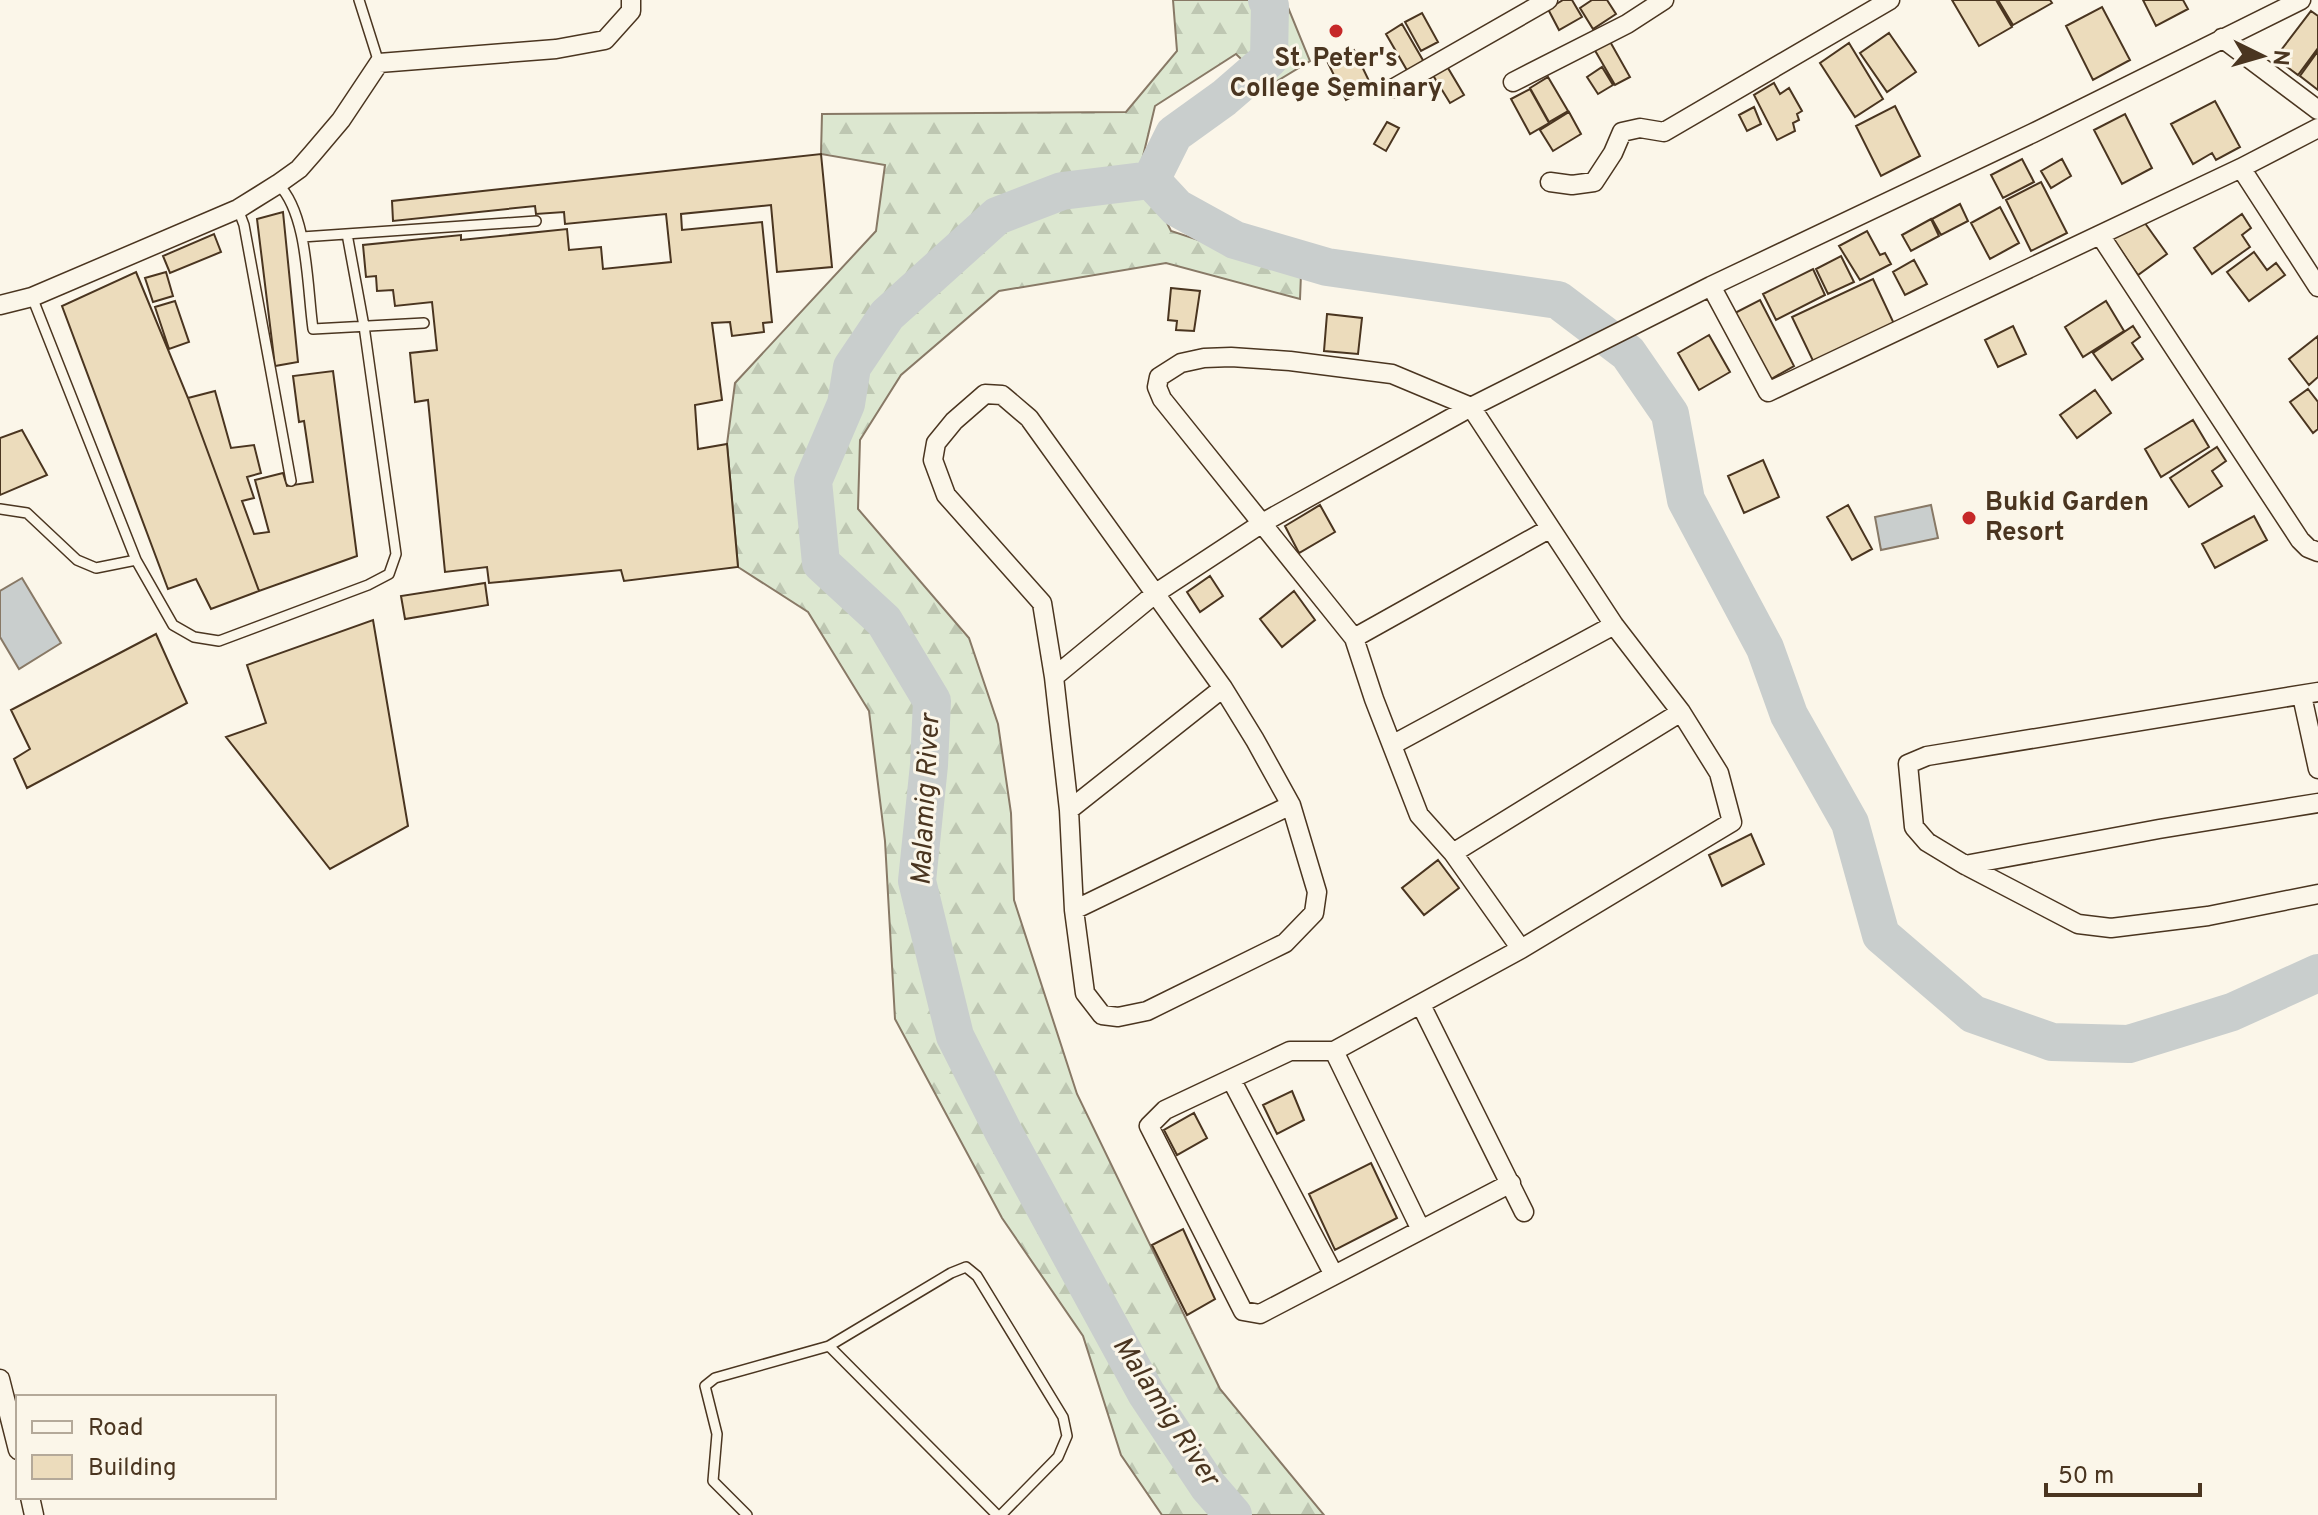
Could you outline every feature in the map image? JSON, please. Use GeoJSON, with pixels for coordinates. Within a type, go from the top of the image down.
{"type":"FeatureCollection","features":[{"type":"Feature","properties":{"kind":"street"},"geometry":{"type":"LineString","coordinates":[[0,305],[32,297],[238,209],[278,184],[299,169],[341,120],[379,63],[556,49],[605,40],[631,11],[631,0]]}},
{"type":"Feature","properties":{"kind":"street"},"geometry":{"type":"LineString","coordinates":[[1394,88],[1548,0]]}},
{"type":"Feature","properties":{"kind":"street"},"geometry":{"type":"LineString","coordinates":[[1513,82],[1627,24],[1664,0]]}},
{"type":"Feature","properties":{"kind":"street"},"geometry":{"type":"LineString","coordinates":[[1550,182],[1572,185],[1594,182],[1613,153],[1622,132],[1640,128],[1664,132],[1890,0]]}},
{"type":"Feature","properties":{"kind":"street"},"geometry":{"type":"LineString","coordinates":[[1054,677],[1156,593],[1264,522],[1471,407],[1711,286],[2033,133],[2301,0]]}},
{"type":"Feature","properties":{"kind":"street"},"geometry":{"type":"LineString","coordinates":[[2222,38],[2318,110]]}},
{"type":"Feature","properties":{"kind":"street"},"geometry":{"type":"LineString","coordinates":[[1711,286],[1768,392],[2241,168],[2318,128]]}},
{"type":"Feature","properties":{"kind":"street"},"geometry":{"type":"LineString","coordinates":[[2241,168],[2318,287]]}},
{"type":"Feature","properties":{"kind":"street"},"geometry":{"type":"LineString","coordinates":[[2100,235],[2300,540],[2318,552]]}},
{"type":"Feature","properties":{"kind":"street"},"geometry":{"type":"LineString","coordinates":[[1511,1183],[1260,1314],[1243,1311],[1149,1126],[1165,1110],[1290,1051],[1334,1051],[1521,949],[1732,822],[1719,773],[1681,712],[1614,625],[1471,407],[1392,374],[1231,357],[1181,363],[1159,377],[1157,387],[1162,399],[1264,522],[1354,638],[1419,815],[1453,853],[1521,949]]}},
{"type":"Feature","properties":{"kind":"street"},"geometry":{"type":"LineString","coordinates":[[985,394],[1002,395],[1029,418],[1156,593],[1223,688],[1291,805],[1317,892],[1314,913],[1285,943],[1147,1011],[1118,1017],[1102,1015],[1085,993],[1074,910],[1069,810],[1042,603],[946,495],[933,460],[936,443],[954,421],[985,394]]}},
{"type":"Feature","properties":{"kind":"street"},"geometry":{"type":"LineString","coordinates":[[1354,638],[1549,529]]}},
{"type":"Feature","properties":{"kind":"street"},"geometry":{"type":"LineString","coordinates":[[1392,745],[1614,625]]}},
{"type":"Feature","properties":{"kind":"street"},"geometry":{"type":"LineString","coordinates":[[1069,810],[1223,688]]}},
{"type":"Feature","properties":{"kind":"street"},"geometry":{"type":"LineString","coordinates":[[2318,769],[2310,694],[1927,756],[1908,764],[1914,827],[1927,842],[2078,924],[2111,928],[2208,916],[2318,894]]}},
{"type":"Feature","properties":{"kind":"street"},"geometry":{"type":"LineString","coordinates":[[1453,853],[1681,712]]}},
{"type":"Feature","properties":{"kind":"street"},"geometry":{"type":"LineString","coordinates":[[1965,865],[2318,803]]}},
{"type":"Feature","properties":{"kind":"street"},"geometry":{"type":"LineString","coordinates":[[1074,910],[1291,805]]}},
{"type":"Feature","properties":{"kind":"street"},"geometry":{"type":"LineString","coordinates":[[1421,1005],[1524,1212]]}},
{"type":"Feature","properties":{"kind":"street"},"geometry":{"type":"LineString","coordinates":[[1334,1051],[1421,1230]]}},
{"type":"Feature","properties":{"kind":"street"},"geometry":{"type":"LineString","coordinates":[[1232,1081],[1334,1275]]}},
{"type":"Feature","properties":{"kind":"street"},"geometry":{"type":"LineString","coordinates":[[0,1379],[16,1442]]}},
{"type":"Feature","properties":{"kind":"lane"},"geometry":{"type":"LineString","coordinates":[[359,0],[379,63]]}},
{"type":"Feature","properties":{"kind":"lane"},"geometry":{"type":"LineString","coordinates":[[278,184],[290,195],[302,237],[313,329],[424,323]]}},
{"type":"Feature","properties":{"kind":"lane"},"geometry":{"type":"LineString","coordinates":[[238,209],[244,225],[291,481]]}},
{"type":"Feature","properties":{"kind":"lane"},"geometry":{"type":"LineString","coordinates":[[302,237],[536,221]]}},
{"type":"Feature","properties":{"kind":"lane"},"geometry":{"type":"LineString","coordinates":[[32,297],[136,560],[173,625],[194,637],[219,641],[368,585],[389,574],[396,554],[364,326],[347,234]]}},
{"type":"Feature","properties":{"kind":"lane"},"geometry":{"type":"LineString","coordinates":[[0,509],[27,513],[77,560],[96,568],[136,560]]}},
{"type":"Feature","properties":{"kind":"lane"},"geometry":{"type":"LineString","coordinates":[[747,1515],[713,1481],[717,1434],[705,1386],[715,1378],[829,1346],[966,1267],[977,1276],[1063,1417],[1067,1436],[1058,1457],[999,1515],[829,1346]]}},
{"type":"Feature","properties":{"kind":"green space"},"geometry":{"type":"Polygon","coordinates":[[[1173,0],[1285,0],[1310,61],[1269,86],[1236,54],[1155,106],[1140,169],[1171,231],[1301,274],[1300,299],[1166,263],[999,291],[901,375],[860,440],[858,509],[969,638],[998,724],[1011,813],[1014,900],[1077,1094],[1220,1389],[1324,1515],[1162,1515],[1121,1455],[1083,1336],[1002,1218],[895,1019],[885,841],[869,711],[808,612],[738,567],[727,444],[735,383],[876,231],[885,165],[821,154],[822,114],[1126,112],[1177,51],[1173,0]]]}},
{"type":"Feature","properties":{"kind":"shaded area"},"geometry":{"type":"Polygon","coordinates":[[[1931,505],[1938,538],[1881,550],[1875,517],[1931,505]]]}},
{"type":"Feature","properties":{"kind":"shaded area"},"geometry":{"type":"Polygon","coordinates":[[[22,578],[61,643],[19,669],[0,637],[0,591],[22,578]]]}},
{"type":"Feature","properties":{"kind":"building"},"geometry":{"type":"Polygon","coordinates":[[[1563,0],[1572,0],[1582,17],[1559,30],[1548,9],[1563,0]]]}},
{"type":"Feature","properties":{"kind":"building"},"geometry":{"type":"Polygon","coordinates":[[[1592,0],[1607,0],[1616,14],[1593,29],[1580,8],[1592,0]]]}},
{"type":"Feature","properties":{"kind":"building"},"geometry":{"type":"Polygon","coordinates":[[[1952,0],[1996,0],[2012,27],[1979,46],[1952,0]]]}},
{"type":"Feature","properties":{"kind":"building"},"geometry":{"type":"Polygon","coordinates":[[[1998,0],[2050,0],[2052,3],[2013,25],[1998,0]]]}},
{"type":"Feature","properties":{"kind":"building"},"geometry":{"type":"Polygon","coordinates":[[[2143,0],[2183,0],[2188,9],[2156,26],[2143,0]]]}},
{"type":"Feature","properties":{"kind":"building"},"geometry":{"type":"Polygon","coordinates":[[[2102,7],[2130,60],[2093,80],[2066,26],[2102,7]]]}},
{"type":"Feature","properties":{"kind":"building"},"geometry":{"type":"Polygon","coordinates":[[[2311,11],[2318,16],[2318,48],[2298,75],[2275,58],[2311,11]]]}},
{"type":"Feature","properties":{"kind":"building"},"geometry":{"type":"Polygon","coordinates":[[[1422,13],[1438,42],[1421,51],[1405,22],[1422,13]]]}},
{"type":"Feature","properties":{"kind":"building"},"geometry":{"type":"Polygon","coordinates":[[[1402,24],[1424,62],[1408,72],[1386,34],[1402,24]]]}},
{"type":"Feature","properties":{"kind":"building"},"geometry":{"type":"Polygon","coordinates":[[[1889,33],[1916,72],[1887,92],[1860,53],[1889,33]]]}},
{"type":"Feature","properties":{"kind":"building"},"geometry":{"type":"Polygon","coordinates":[[[1608,38],[1630,77],[1615,85],[1593,47],[1608,38]]]}},
{"type":"Feature","properties":{"kind":"building"},"geometry":{"type":"Polygon","coordinates":[[[1849,43],[1883,99],[1855,117],[1820,63],[1849,43]]]}},
{"type":"Feature","properties":{"kind":"building"},"geometry":{"type":"Polygon","coordinates":[[[1354,50],[1372,87],[1346,100],[1328,63],[1354,50]]]}},
{"type":"Feature","properties":{"kind":"building"},"geometry":{"type":"Polygon","coordinates":[[[2318,51],[2318,90],[2300,76],[2318,51]]]}},
{"type":"Feature","properties":{"kind":"building"},"geometry":{"type":"Polygon","coordinates":[[[1445,63],[1464,95],[1450,103],[1431,72],[1445,63]]]}},
{"type":"Feature","properties":{"kind":"building"},"geometry":{"type":"Polygon","coordinates":[[[1602,67],[1613,85],[1598,94],[1587,77],[1602,67]]]}},
{"type":"Feature","properties":{"kind":"building"},"geometry":{"type":"Polygon","coordinates":[[[1548,77],[1568,111],[1549,122],[1530,88],[1548,77]]]}},
{"type":"Feature","properties":{"kind":"building"},"geometry":{"type":"Polygon","coordinates":[[[1774,83],[1780,94],[1789,88],[1802,111],[1797,114],[1799,120],[1793,123],[1795,131],[1777,140],[1754,95],[1774,83]]]}},
{"type":"Feature","properties":{"kind":"building"},"geometry":{"type":"Polygon","coordinates":[[[1530,89],[1549,123],[1530,134],[1511,99],[1530,89]]]}},
{"type":"Feature","properties":{"kind":"building"},"geometry":{"type":"Polygon","coordinates":[[[2215,101],[2240,147],[2216,160],[2212,153],[2193,164],[2171,124],[2215,101]]]}},
{"type":"Feature","properties":{"kind":"building"},"geometry":{"type":"Polygon","coordinates":[[[1895,106],[1920,156],[1881,176],[1856,126],[1895,106]]]}},
{"type":"Feature","properties":{"kind":"building"},"geometry":{"type":"Polygon","coordinates":[[[1754,107],[1761,124],[1747,131],[1739,115],[1754,107]]]}},
{"type":"Feature","properties":{"kind":"building"},"geometry":{"type":"Polygon","coordinates":[[[1569,112],[1581,134],[1553,151],[1540,130],[1569,112]]]}},
{"type":"Feature","properties":{"kind":"building"},"geometry":{"type":"Polygon","coordinates":[[[2125,114],[2152,168],[2122,184],[2094,130],[2125,114]]]}},
{"type":"Feature","properties":{"kind":"building"},"geometry":{"type":"Polygon","coordinates":[[[1387,122],[1399,128],[1386,151],[1374,144],[1387,122]]]}},
{"type":"Feature","properties":{"kind":"building"},"geometry":{"type":"Polygon","coordinates":[[[821,154],[832,267],[777,272],[771,205],[681,214],[682,230],[762,222],[772,322],[763,323],[764,332],[732,336],[730,322],[712,323],[722,400],[695,405],[698,449],[727,444],[738,567],[624,581],[621,570],[489,583],[487,567],[445,572],[428,400],[415,402],[410,353],[437,350],[432,302],[395,306],[393,290],[377,291],[376,276],[366,277],[363,245],[461,235],[461,240],[567,229],[569,250],[601,247],[603,269],[671,262],[666,214],[565,224],[564,212],[536,214],[535,206],[393,221],[392,201],[821,154]]]}},
{"type":"Feature","properties":{"kind":"building"},"geometry":{"type":"Polygon","coordinates":[[[2022,159],[2034,182],[2003,198],[1991,175],[2022,159]]]}},
{"type":"Feature","properties":{"kind":"building"},"geometry":{"type":"Polygon","coordinates":[[[2062,159],[2071,176],[2051,188],[2041,171],[2062,159]]]}},
{"type":"Feature","properties":{"kind":"building"},"geometry":{"type":"Polygon","coordinates":[[[2041,182],[2067,233],[2031,251],[2006,200],[2041,182]]]}},
{"type":"Feature","properties":{"kind":"building"},"geometry":{"type":"Polygon","coordinates":[[[1960,204],[1968,221],[1941,235],[1932,219],[1960,204]]]}},
{"type":"Feature","properties":{"kind":"building"},"geometry":{"type":"Polygon","coordinates":[[[2000,207],[2019,243],[1990,259],[1971,223],[2000,207]]]}},
{"type":"Feature","properties":{"kind":"building"},"geometry":{"type":"Polygon","coordinates":[[[283,212],[298,362],[275,366],[257,219],[283,212]]]}},
{"type":"Feature","properties":{"kind":"building"},"geometry":{"type":"Polygon","coordinates":[[[2242,214],[2251,228],[2242,235],[2250,247],[2212,274],[2194,248],[2242,214]]]}},
{"type":"Feature","properties":{"kind":"building"},"geometry":{"type":"Polygon","coordinates":[[[1931,219],[1939,236],[1911,251],[1902,235],[1931,219]]]}},
{"type":"Feature","properties":{"kind":"building"},"geometry":{"type":"Polygon","coordinates":[[[2142,219],[2167,254],[2138,275],[2113,239],[2142,219]]]}},
{"type":"Feature","properties":{"kind":"building"},"geometry":{"type":"Polygon","coordinates":[[[1867,231],[1880,255],[1885,253],[1891,264],[1860,280],[1839,246],[1867,231]]]}},
{"type":"Feature","properties":{"kind":"building"},"geometry":{"type":"Polygon","coordinates":[[[214,234],[221,252],[170,273],[163,256],[214,234]]]}},
{"type":"Feature","properties":{"kind":"building"},"geometry":{"type":"Polygon","coordinates":[[[2254,252],[2267,270],[2276,263],[2285,275],[2249,301],[2227,272],[2254,252]]]}},
{"type":"Feature","properties":{"kind":"building"},"geometry":{"type":"Polygon","coordinates":[[[1841,256],[1854,282],[1828,294],[1816,269],[1841,256]]]}},
{"type":"Feature","properties":{"kind":"building"},"geometry":{"type":"Polygon","coordinates":[[[1914,260],[1927,284],[1905,295],[1893,272],[1914,260]]]}},
{"type":"Feature","properties":{"kind":"building"},"geometry":{"type":"Polygon","coordinates":[[[1813,269],[1825,295],[1776,320],[1763,294],[1813,269]]]}},
{"type":"Feature","properties":{"kind":"building"},"geometry":{"type":"Polygon","coordinates":[[[136,272],[188,398],[259,591],[211,609],[196,579],[168,589],[62,306],[136,272]]]}},
{"type":"Feature","properties":{"kind":"building"},"geometry":{"type":"Polygon","coordinates":[[[166,272],[173,296],[153,302],[145,278],[166,272]]]}},
{"type":"Feature","properties":{"kind":"building"},"geometry":{"type":"Polygon","coordinates":[[[1873,279],[1896,328],[1816,367],[1792,317],[1873,279]]]}},
{"type":"Feature","properties":{"kind":"building"},"geometry":{"type":"Polygon","coordinates":[[[1171,288],[1200,291],[1194,331],[1176,330],[1177,321],[1168,320],[1171,288]]]}},
{"type":"Feature","properties":{"kind":"building"},"geometry":{"type":"Polygon","coordinates":[[[1760,300],[1794,366],[1766,382],[1731,315],[1760,300]]]}},
{"type":"Feature","properties":{"kind":"building"},"geometry":{"type":"Polygon","coordinates":[[[175,301],[189,342],[169,349],[155,307],[175,301]]]}},
{"type":"Feature","properties":{"kind":"building"},"geometry":{"type":"Polygon","coordinates":[[[2106,301],[2124,331],[2083,357],[2065,327],[2106,301]]]}},
{"type":"Feature","properties":{"kind":"building"},"geometry":{"type":"Polygon","coordinates":[[[1327,314],[1362,318],[1358,354],[1324,351],[1327,314]]]}},
{"type":"Feature","properties":{"kind":"building"},"geometry":{"type":"Polygon","coordinates":[[[2013,326],[2026,354],[1998,367],[1985,340],[2013,326]]]}},
{"type":"Feature","properties":{"kind":"building"},"geometry":{"type":"Polygon","coordinates":[[[2133,326],[2140,337],[2132,343],[2143,359],[2112,380],[2093,353],[2133,326]]]}},
{"type":"Feature","properties":{"kind":"building"},"geometry":{"type":"Polygon","coordinates":[[[1709,335],[1730,372],[1699,390],[1678,353],[1709,335]]]}},
{"type":"Feature","properties":{"kind":"building"},"geometry":{"type":"Polygon","coordinates":[[[2318,336],[2318,377],[2309,385],[2289,359],[2318,336]]]}},
{"type":"Feature","properties":{"kind":"building"},"geometry":{"type":"Polygon","coordinates":[[[333,371],[357,556],[259,591],[188,398],[215,391],[231,448],[254,445],[261,473],[247,477],[254,498],[242,501],[254,534],[269,532],[255,480],[283,473],[287,486],[313,482],[304,421],[299,422],[293,376],[333,371]]]}},
{"type":"Feature","properties":{"kind":"building"},"geometry":{"type":"Polygon","coordinates":[[[2308,389],[2318,402],[2318,429],[2313,433],[2290,402],[2308,389]]]}},
{"type":"Feature","properties":{"kind":"building"},"geometry":{"type":"Polygon","coordinates":[[[2095,390],[2111,413],[2077,438],[2060,415],[2095,390]]]}},
{"type":"Feature","properties":{"kind":"building"},"geometry":{"type":"Polygon","coordinates":[[[2193,420],[2209,447],[2161,477],[2145,449],[2193,420]]]}},
{"type":"Feature","properties":{"kind":"building"},"geometry":{"type":"Polygon","coordinates":[[[22,430],[47,475],[0,495],[0,438],[22,430]]]}},
{"type":"Feature","properties":{"kind":"building"},"geometry":{"type":"Polygon","coordinates":[[[2217,447],[2226,461],[2212,471],[2222,486],[2189,507],[2170,478],[2217,447]]]}},
{"type":"Feature","properties":{"kind":"building"},"geometry":{"type":"Polygon","coordinates":[[[1763,460],[1779,497],[1744,513],[1728,476],[1763,460]]]}},
{"type":"Feature","properties":{"kind":"building"},"geometry":{"type":"Polygon","coordinates":[[[1320,505],[1335,532],[1299,553],[1285,526],[1320,505]]]}},
{"type":"Feature","properties":{"kind":"building"},"geometry":{"type":"Polygon","coordinates":[[[1848,505],[1872,549],[1852,560],[1827,517],[1848,505]]]}},
{"type":"Feature","properties":{"kind":"building"},"geometry":{"type":"Polygon","coordinates":[[[2254,516],[2267,540],[2215,568],[2202,544],[2254,516]]]}},
{"type":"Feature","properties":{"kind":"building"},"geometry":{"type":"Polygon","coordinates":[[[1210,576],[1223,596],[1200,612],[1187,592],[1210,576]]]}},
{"type":"Feature","properties":{"kind":"building"},"geometry":{"type":"Polygon","coordinates":[[[485,583],[488,605],[405,619],[401,596],[485,583]]]}},
{"type":"Feature","properties":{"kind":"building"},"geometry":{"type":"Polygon","coordinates":[[[1294,591],[1315,620],[1282,647],[1260,619],[1294,591]]]}},
{"type":"Feature","properties":{"kind":"building"},"geometry":{"type":"Polygon","coordinates":[[[373,620],[408,826],[330,869],[226,737],[266,723],[247,665],[373,620]]]}},
{"type":"Feature","properties":{"kind":"building"},"geometry":{"type":"Polygon","coordinates":[[[156,634],[187,703],[27,788],[14,759],[30,749],[11,710],[156,634]]]}},
{"type":"Feature","properties":{"kind":"building"},"geometry":{"type":"Polygon","coordinates":[[[1751,834],[1764,864],[1722,886],[1709,855],[1751,834]]]}},
{"type":"Feature","properties":{"kind":"building"},"geometry":{"type":"Polygon","coordinates":[[[1438,860],[1459,888],[1424,915],[1402,888],[1438,860]]]}},
{"type":"Feature","properties":{"kind":"building"},"geometry":{"type":"Polygon","coordinates":[[[1292,1091],[1304,1120],[1277,1134],[1263,1105],[1292,1091]]]}},
{"type":"Feature","properties":{"kind":"building"},"geometry":{"type":"Polygon","coordinates":[[[1194,1113],[1207,1138],[1177,1155],[1164,1130],[1194,1113]]]}},
{"type":"Feature","properties":{"kind":"building"},"geometry":{"type":"Polygon","coordinates":[[[1371,1163],[1397,1218],[1335,1250],[1309,1194],[1371,1163]]]}},
{"type":"Feature","properties":{"kind":"building"},"geometry":{"type":"Polygon","coordinates":[[[1183,1229],[1215,1299],[1187,1315],[1152,1245],[1183,1229]]]}},
{"type":"Feature","properties":{"kind":"waterway","name":"Malamig River"},"geometry":{"type":"LineString","coordinates":[[1151,180],[1174,134],[1224,98],[1269,59],[1270,6],[1267,0]]}},
{"type":"Feature","properties":{"kind":"waterway","name":"Malamig River"},"geometry":{"type":"LineString","coordinates":[[1151,180],[1062,191],[997,216],[887,315],[852,367],[846,404],[813,481],[821,563],[884,621],[932,701],[917,881],[955,1036],[1004,1133],[1146,1393],[1208,1486],[1233,1515]]}},
{"type":"Feature","properties":{"kind":"waterway"},"geometry":{"type":"LineString","coordinates":[[1151,180],[1177,208],[1235,240],[1327,267],[1558,300],[1628,353],[1670,414],[1686,500],[1765,648],[1789,715],[1850,823],[1881,935],[1973,1014],[2052,1042],[2129,1044],[2232,1012],[2318,973]]}},
{"type":"Feature","properties":{"kind":"place","name":"St. Peter's College Seminary"},"geometry":{"type":"Point","coordinates":[1336,31]}},
{"type":"Feature","properties":{"kind":"place","name":"Bukid Garden Resort"},"geometry":{"type":"Point","coordinates":[1969,518]}}]}
